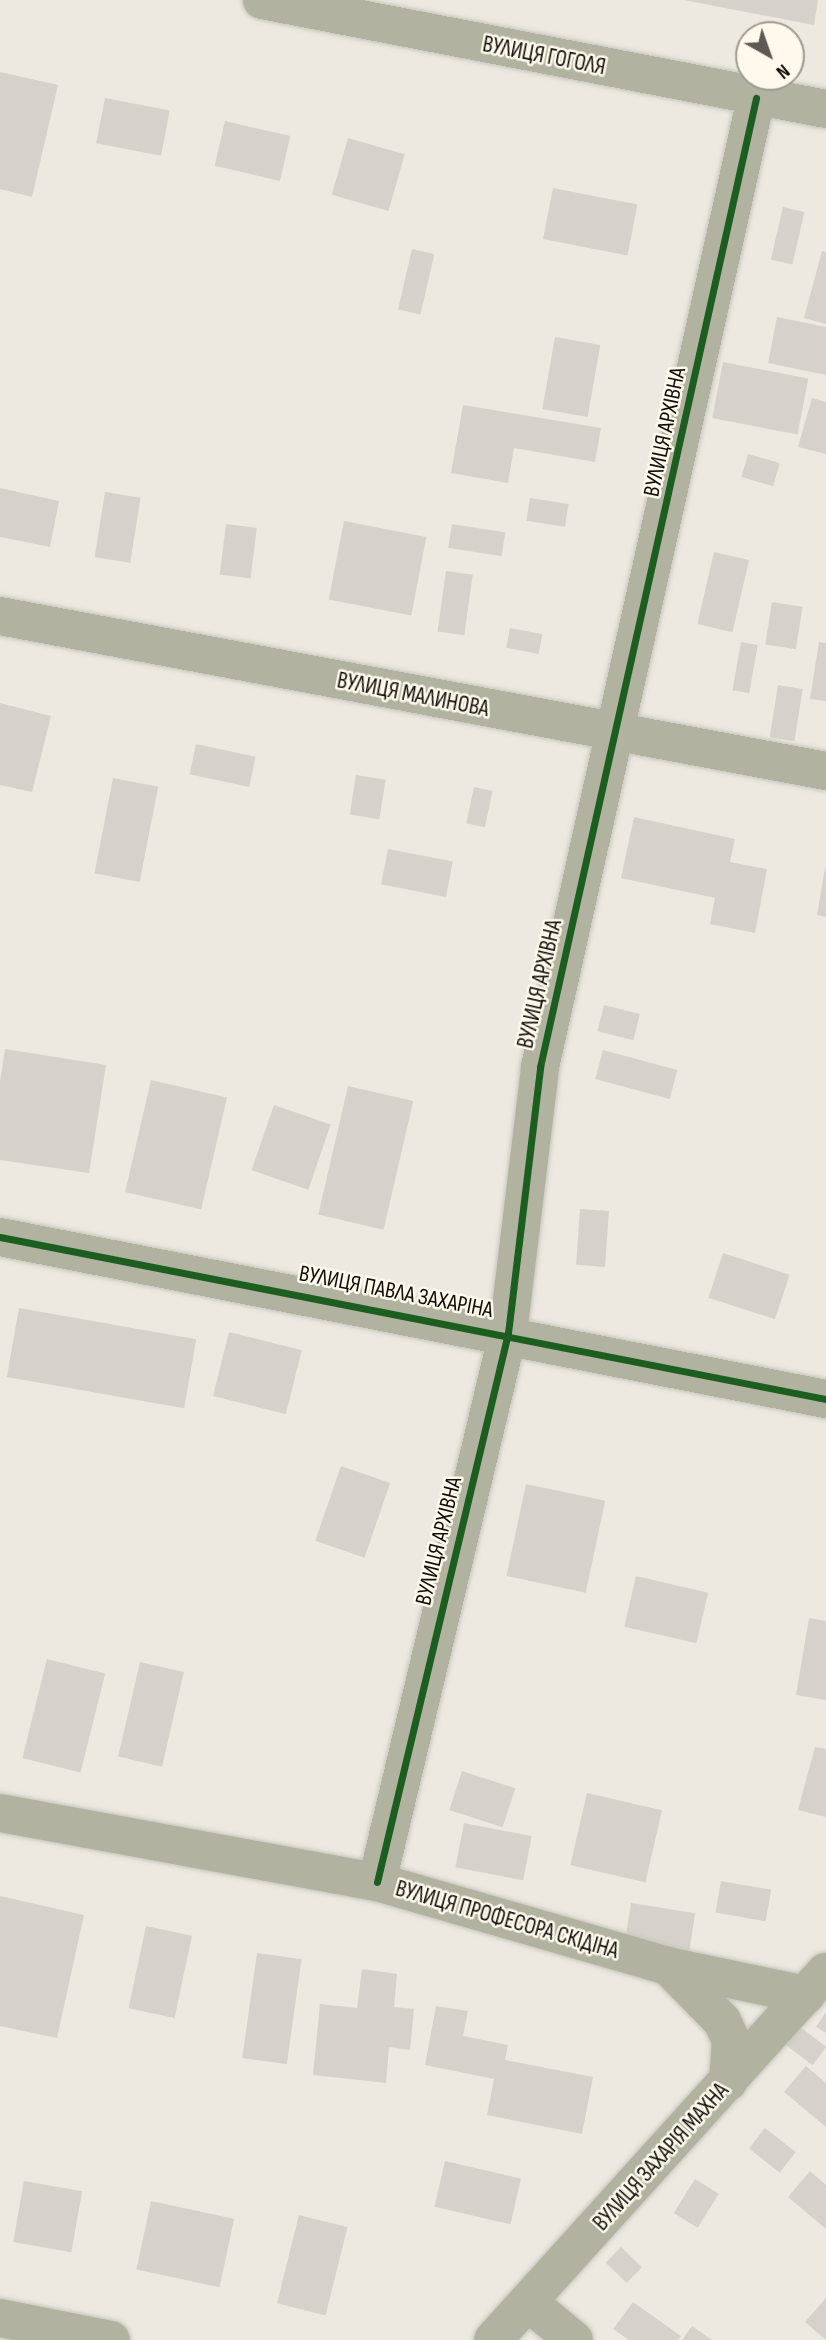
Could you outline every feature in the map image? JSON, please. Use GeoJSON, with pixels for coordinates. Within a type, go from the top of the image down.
{"type":"FeatureCollection","features":[{"type":"Feature","properties":{"kind":"street","name":"ВУЛИЦЯ ГОГОЛЯ"},"geometry":{"type":"LineString","coordinates":[[262,0],[756,98],[826,109]]}},
{"type":"Feature","properties":{"kind":"street","name":"ВУЛИЦЯ АРХІВНА"},"geometry":{"type":"LineString","coordinates":[[377,1882],[508,1333],[540,1066],[618,734],[756,98]]}},
{"type":"Feature","properties":{"kind":"street","name":"ВУЛИЦЯ МАЛИНОВА"},"geometry":{"type":"LineString","coordinates":[[0,616],[826,771]]}},
{"type":"Feature","properties":{"kind":"street","name":"ВУЛИЦЯ ПАВЛА ЗАХАРІНА"},"geometry":{"type":"LineString","coordinates":[[0,1237],[508,1333],[826,1399]]}},
{"type":"Feature","properties":{"kind":"street","name":"ВУЛИЦЯ ПРОФЕСОРА СКІДІНА"},"geometry":{"type":"LineString","coordinates":[[0,1813],[377,1882],[668,1966],[816,1984]]}},
{"type":"Feature","properties":{"kind":"street"},"geometry":{"type":"LineString","coordinates":[[668,1966],[722,2021],[731,2040],[728,2082]]}},
{"type":"Feature","properties":{"kind":"street","name":"ВУЛИЦЯ ЗАХАРІЯ МАХНА"},"geometry":{"type":"LineString","coordinates":[[493,2340],[530,2303],[816,1984]]}},
{"type":"Feature","properties":{"kind":"street"},"geometry":{"type":"LineString","coordinates":[[530,2303],[574,2340]]}},
{"type":"Feature","properties":{"kind":"street"},"geometry":{"type":"LineString","coordinates":[[0,2318],[111,2340]]}},
{"type":"Feature","properties":{"kind":"building"},"geometry":{"type":"Polygon","coordinates":[[[684,0],[818,0],[814,25],[805,21],[684,0]]]}},
{"type":"Feature","properties":{"kind":"building"},"geometry":{"type":"Polygon","coordinates":[[[0,72],[58,85],[32,197],[0,189],[0,72]]]}},
{"type":"Feature","properties":{"kind":"building"},"geometry":{"type":"Polygon","coordinates":[[[105,98],[170,111],[161,156],[96,143],[105,98]]]}},
{"type":"Feature","properties":{"kind":"building"},"geometry":{"type":"Polygon","coordinates":[[[225,121],[290,136],[280,181],[215,166],[225,121]]]}},
{"type":"Feature","properties":{"kind":"building"},"geometry":{"type":"Polygon","coordinates":[[[348,138],[405,154],[388,211],[332,195],[348,138]]]}},
{"type":"Feature","properties":{"kind":"building"},"geometry":{"type":"Polygon","coordinates":[[[553,188],[637,204],[627,255],[543,239],[553,188]]]}},
{"type":"Feature","properties":{"kind":"building"},"geometry":{"type":"Polygon","coordinates":[[[783,207],[804,212],[792,265],[771,260],[783,207]]]}},
{"type":"Feature","properties":{"kind":"building"},"geometry":{"type":"Polygon","coordinates":[[[412,249],[434,254],[420,315],[398,309],[412,249]]]}},
{"type":"Feature","properties":{"kind":"building"},"geometry":{"type":"Polygon","coordinates":[[[822,251],[826,252],[826,324],[804,318],[822,251]]]}},
{"type":"Feature","properties":{"kind":"building"},"geometry":{"type":"Polygon","coordinates":[[[777,317],[826,327],[826,375],[768,363],[777,317]]]}},
{"type":"Feature","properties":{"kind":"building"},"geometry":{"type":"Polygon","coordinates":[[[555,337],[600,345],[588,417],[542,409],[555,337]]]}},
{"type":"Feature","properties":{"kind":"building"},"geometry":{"type":"Polygon","coordinates":[[[723,362],[808,379],[798,435],[712,418],[723,362]]]}},
{"type":"Feature","properties":{"kind":"building"},"geometry":{"type":"Polygon","coordinates":[[[812,398],[826,402],[826,454],[798,447],[812,398]]]}},
{"type":"Feature","properties":{"kind":"building"},"geometry":{"type":"Polygon","coordinates":[[[463,405],[601,428],[595,462],[514,448],[508,483],[451,473],[463,405]]]}},
{"type":"Feature","properties":{"kind":"building"},"geometry":{"type":"Polygon","coordinates":[[[748,454],[780,463],[773,486],[741,477],[748,454]]]}},
{"type":"Feature","properties":{"kind":"building"},"geometry":{"type":"Polygon","coordinates":[[[0,488],[59,501],[50,547],[0,537],[0,488]]]}},
{"type":"Feature","properties":{"kind":"building"},"geometry":{"type":"Polygon","coordinates":[[[105,492],[141,498],[130,563],[95,557],[105,492]]]}},
{"type":"Feature","properties":{"kind":"building"},"geometry":{"type":"Polygon","coordinates":[[[530,498],[569,504],[565,527],[526,521],[530,498]]]}},
{"type":"Feature","properties":{"kind":"building"},"geometry":{"type":"Polygon","coordinates":[[[344,521],[426,537],[411,616],[329,600],[344,521]]]}},
{"type":"Feature","properties":{"kind":"building"},"geometry":{"type":"Polygon","coordinates":[[[226,524],[257,528],[251,578],[220,575],[226,524]]]}},
{"type":"Feature","properties":{"kind":"building"},"geometry":{"type":"Polygon","coordinates":[[[452,524],[505,532],[502,556],[448,548],[452,524]]]}},
{"type":"Feature","properties":{"kind":"building"},"geometry":{"type":"Polygon","coordinates":[[[714,552],[749,560],[732,632],[697,624],[714,552]]]}},
{"type":"Feature","properties":{"kind":"building"},"geometry":{"type":"Polygon","coordinates":[[[446,571],[473,575],[464,635],[438,631],[446,571]]]}},
{"type":"Feature","properties":{"kind":"building"},"geometry":{"type":"Polygon","coordinates":[[[772,602],[803,607],[796,649],[765,644],[772,602]]]}},
{"type":"Feature","properties":{"kind":"building"},"geometry":{"type":"Polygon","coordinates":[[[510,628],[542,634],[539,654],[506,648],[510,628]]]}},
{"type":"Feature","properties":{"kind":"building"},"geometry":{"type":"Polygon","coordinates":[[[741,642],[758,645],[749,693],[732,690],[741,642]]]}},
{"type":"Feature","properties":{"kind":"building"},"geometry":{"type":"Polygon","coordinates":[[[819,642],[826,643],[826,701],[810,699],[819,642]]]}},
{"type":"Feature","properties":{"kind":"building"},"geometry":{"type":"Polygon","coordinates":[[[778,685],[803,689],[794,741],[770,737],[778,685]]]}},
{"type":"Feature","properties":{"kind":"building"},"geometry":{"type":"Polygon","coordinates":[[[0,703],[51,716],[32,792],[0,785],[0,703]]]}},
{"type":"Feature","properties":{"kind":"building"},"geometry":{"type":"Polygon","coordinates":[[[196,744],[256,757],[249,787],[190,774],[196,744]]]}},
{"type":"Feature","properties":{"kind":"building"},"geometry":{"type":"Polygon","coordinates":[[[356,775],[386,780],[379,819],[350,815],[356,775]]]}},
{"type":"Feature","properties":{"kind":"building"},"geometry":{"type":"Polygon","coordinates":[[[113,778],[158,787],[140,882],[94,873],[113,778]]]}},
{"type":"Feature","properties":{"kind":"building"},"geometry":{"type":"Polygon","coordinates":[[[474,787],[493,791],[485,827],[466,823],[474,787]]]}},
{"type":"Feature","properties":{"kind":"building"},"geometry":{"type":"Polygon","coordinates":[[[634,817],[735,839],[730,862],[767,869],[755,933],[710,924],[715,898],[621,878],[634,817]]]}},
{"type":"Feature","properties":{"kind":"building"},"geometry":{"type":"Polygon","coordinates":[[[388,849],[453,862],[446,897],[381,884],[388,849]]]}},
{"type":"Feature","properties":{"kind":"building"},"geometry":{"type":"Polygon","coordinates":[[[826,868],[826,917],[817,915],[826,868]]]}},
{"type":"Feature","properties":{"kind":"building"},"geometry":{"type":"Polygon","coordinates":[[[604,1005],[640,1014],[633,1040],[597,1031],[604,1005]]]}},
{"type":"Feature","properties":{"kind":"building"},"geometry":{"type":"Polygon","coordinates":[[[5,1049],[106,1065],[89,1173],[0,1160],[0,1081],[5,1049]]]}},
{"type":"Feature","properties":{"kind":"building"},"geometry":{"type":"Polygon","coordinates":[[[603,1050],[677,1070],[670,1099],[595,1079],[603,1050]]]}},
{"type":"Feature","properties":{"kind":"building"},"geometry":{"type":"Polygon","coordinates":[[[151,1080],[227,1098],[201,1210],[125,1192],[151,1080]]]}},
{"type":"Feature","properties":{"kind":"building"},"geometry":{"type":"Polygon","coordinates":[[[348,1086],[413,1101],[384,1230],[318,1215],[348,1086]]]}},
{"type":"Feature","properties":{"kind":"building"},"geometry":{"type":"Polygon","coordinates":[[[274,1105],[331,1125],[308,1190],[252,1170],[274,1105]]]}},
{"type":"Feature","properties":{"kind":"building"},"geometry":{"type":"Polygon","coordinates":[[[580,1209],[609,1211],[605,1267],[576,1265],[580,1209]]]}},
{"type":"Feature","properties":{"kind":"building"},"geometry":{"type":"Polygon","coordinates":[[[723,1253],[790,1275],[775,1319],[708,1298],[723,1253]]]}},
{"type":"Feature","properties":{"kind":"building"},"geometry":{"type":"Polygon","coordinates":[[[19,1308],[196,1339],[184,1408],[7,1377],[19,1308]]]}},
{"type":"Feature","properties":{"kind":"building"},"geometry":{"type":"Polygon","coordinates":[[[229,1332],[302,1350],[286,1414],[213,1396],[229,1332]]]}},
{"type":"Feature","properties":{"kind":"building"},"geometry":{"type":"Polygon","coordinates":[[[341,1466],[390,1483],[364,1558],[315,1541],[341,1466]]]}},
{"type":"Feature","properties":{"kind":"building"},"geometry":{"type":"Polygon","coordinates":[[[526,1484],[605,1501],[586,1593],[506,1576],[526,1484]]]}},
{"type":"Feature","properties":{"kind":"building"},"geometry":{"type":"Polygon","coordinates":[[[636,1576],[708,1593],[696,1643],[624,1627],[636,1576]]]}},
{"type":"Feature","properties":{"kind":"building"},"geometry":{"type":"Polygon","coordinates":[[[809,1618],[826,1621],[826,1700],[796,1695],[809,1618]]]}},
{"type":"Feature","properties":{"kind":"building"},"geometry":{"type":"Polygon","coordinates":[[[47,1659],[105,1674],[81,1772],[22,1758],[47,1659]]]}},
{"type":"Feature","properties":{"kind":"building"},"geometry":{"type":"Polygon","coordinates":[[[140,1662],[184,1672],[162,1767],[118,1757],[140,1662]]]}},
{"type":"Feature","properties":{"kind":"building"},"geometry":{"type":"Polygon","coordinates":[[[815,1747],[826,1749],[826,1817],[798,1810],[815,1747]]]}},
{"type":"Feature","properties":{"kind":"building"},"geometry":{"type":"Polygon","coordinates":[[[462,1771],[515,1788],[503,1827],[449,1810],[462,1771]]]}},
{"type":"Feature","properties":{"kind":"building"},"geometry":{"type":"Polygon","coordinates":[[[587,1793],[662,1810],[645,1882],[570,1865],[587,1793]]]}},
{"type":"Feature","properties":{"kind":"building"},"geometry":{"type":"Polygon","coordinates":[[[464,1823],[532,1836],[523,1880],[455,1867],[464,1823]]]}},
{"type":"Feature","properties":{"kind":"building"},"geometry":{"type":"Polygon","coordinates":[[[721,1881],[771,1890],[766,1921],[715,1913],[721,1881]]]}},
{"type":"Feature","properties":{"kind":"building"},"geometry":{"type":"Polygon","coordinates":[[[0,1896],[84,1915],[57,2038],[0,2026],[0,1896]]]}},
{"type":"Feature","properties":{"kind":"building"},"geometry":{"type":"Polygon","coordinates":[[[631,1903],[695,1913],[689,1952],[625,1942],[631,1903]]]}},
{"type":"Feature","properties":{"kind":"building"},"geometry":{"type":"Polygon","coordinates":[[[146,1926],[192,1936],[175,2018],[129,2008],[146,1926]]]}},
{"type":"Feature","properties":{"kind":"building"},"geometry":{"type":"Polygon","coordinates":[[[257,1953],[302,1959],[287,2064],[242,2058],[257,1953]]]}},
{"type":"Feature","properties":{"kind":"building"},"geometry":{"type":"Polygon","coordinates":[[[362,1969],[397,1974],[394,2007],[414,2009],[410,2050],[389,2047],[386,2083],[313,2075],[320,2004],[357,2008],[362,1969]]]}},
{"type":"Feature","properties":{"kind":"building"},"geometry":{"type":"Polygon","coordinates":[[[436,2006],[468,2011],[463,2036],[508,2045],[505,2060],[593,2077],[582,2134],[487,2115],[494,2079],[425,2065],[436,2006]]]}},
{"type":"Feature","properties":{"kind":"building"},"geometry":{"type":"Polygon","coordinates":[[[826,2012],[826,2033],[816,2027],[826,2012]]]}},
{"type":"Feature","properties":{"kind":"building"},"geometry":{"type":"Polygon","coordinates":[[[796,2024],[826,2047],[813,2065],[782,2042],[796,2024]]]}},
{"type":"Feature","properties":{"kind":"building"},"geometry":{"type":"Polygon","coordinates":[[[806,2066],[826,2083],[826,2127],[784,2092],[806,2066]]]}},
{"type":"Feature","properties":{"kind":"building"},"geometry":{"type":"Polygon","coordinates":[[[765,2128],[796,2152],[780,2172],[749,2148],[765,2128]]]}},
{"type":"Feature","properties":{"kind":"building"},"geometry":{"type":"Polygon","coordinates":[[[445,2161],[521,2179],[510,2224],[434,2207],[445,2161]]]}},
{"type":"Feature","properties":{"kind":"building"},"geometry":{"type":"Polygon","coordinates":[[[810,2171],[826,2185],[826,2229],[788,2197],[810,2171]]]}},
{"type":"Feature","properties":{"kind":"building"},"geometry":{"type":"Polygon","coordinates":[[[695,2179],[719,2194],[698,2228],[674,2213],[695,2179]]]}},
{"type":"Feature","properties":{"kind":"building"},"geometry":{"type":"Polygon","coordinates":[[[24,2181],[82,2191],[71,2252],[13,2242],[24,2181]]]}},
{"type":"Feature","properties":{"kind":"building"},"geometry":{"type":"Polygon","coordinates":[[[151,2201],[234,2219],[220,2287],[136,2269],[151,2201]]]}},
{"type":"Feature","properties":{"kind":"building"},"geometry":{"type":"Polygon","coordinates":[[[299,2215],[348,2227],[325,2315],[277,2303],[299,2215]]]}},
{"type":"Feature","properties":{"kind":"building"},"geometry":{"type":"Polygon","coordinates":[[[621,2247],[642,2267],[627,2283],[606,2263],[621,2247]]]}},
{"type":"Feature","properties":{"kind":"building"},"geometry":{"type":"Polygon","coordinates":[[[826,2298],[826,2340],[805,2322],[826,2298]]]}},
{"type":"Feature","properties":{"kind":"building"},"geometry":{"type":"Polygon","coordinates":[[[633,2302],[681,2336],[678,2340],[629,2340],[613,2329],[633,2302]]]}},
{"type":"Feature","properties":{"kind":"building"},"geometry":{"type":"Polygon","coordinates":[[[692,2326],[712,2340],[682,2340],[692,2326]]]}},
{"type":"Feature","properties":{"kind":"cycle path"},"geometry":{"type":"LineString","coordinates":[[377,1882],[508,1333],[540,1067],[756,98]]}},
{"type":"Feature","properties":{"kind":"cycle path"},"geometry":{"type":"LineString","coordinates":[[0,1237],[826,1399]]}}]}
